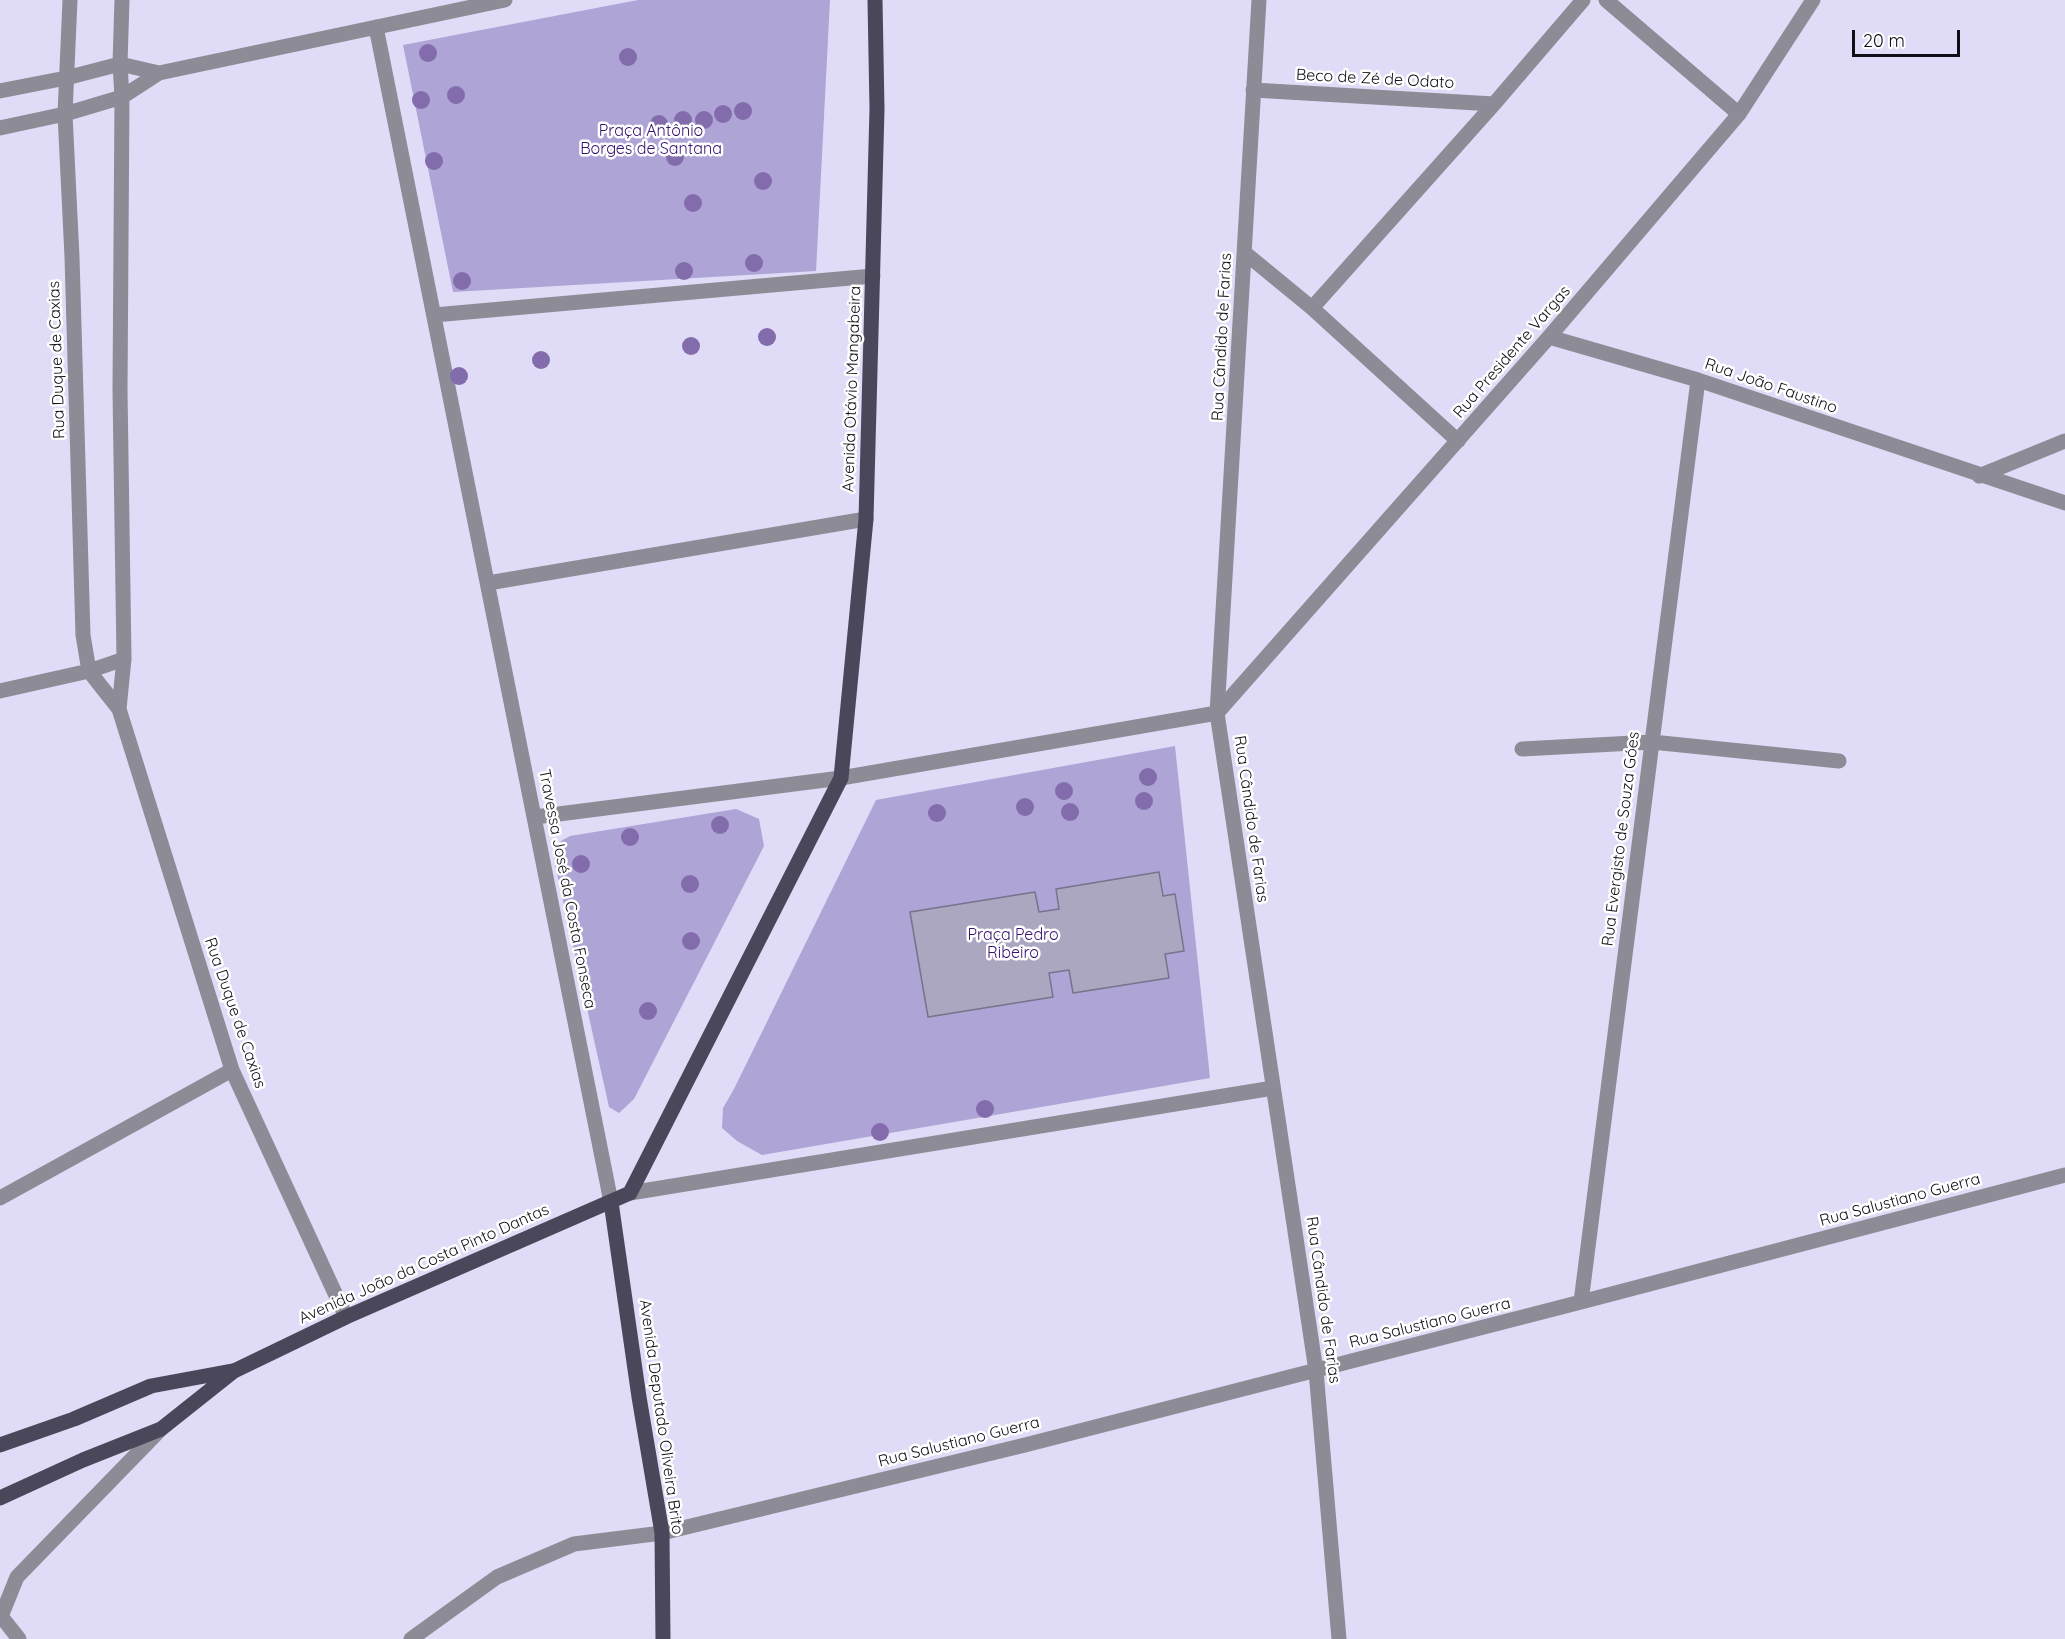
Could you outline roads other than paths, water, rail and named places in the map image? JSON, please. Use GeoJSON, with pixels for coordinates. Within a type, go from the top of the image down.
{"type":"FeatureCollection","features":[{"type":"Feature","properties":{"kind":"main road","name":"Avenida Otávio Mangabeira"},"geometry":{"type":"LineString","coordinates":[[841,778],[866,519],[877,109],[875,0]]}},
{"type":"Feature","properties":{"kind":"main road"},"geometry":{"type":"LineString","coordinates":[[630,1193],[841,778]]}},
{"type":"Feature","properties":{"kind":"main road","name":"Avenida João da Costa Pinto Dantas"},"geometry":{"type":"LineString","coordinates":[[0,1498],[83,1460],[161,1429],[234,1371],[346,1317],[630,1193]]}},
{"type":"Feature","properties":{"kind":"main road","name":"Avenida Deputado Oliveira Brito"},"geometry":{"type":"LineString","coordinates":[[611,1202],[639,1397],[662,1533],[663,1639]]}},
{"type":"Feature","properties":{"kind":"main road","name":"Avenida João da Costa Pinto Dantas"},"geometry":{"type":"LineString","coordinates":[[0,1445],[74,1419],[151,1386],[234,1371]]}},
{"type":"Feature","properties":{"kind":"street","name":"Rua Duque de Caxias"},"geometry":{"type":"LineString","coordinates":[[70,0],[65,114],[72,257],[83,635],[89,671],[119,709],[232,1071],[346,1317]]}},
{"type":"Feature","properties":{"kind":"street","name":"Rua Duque de Caxias"},"geometry":{"type":"LineString","coordinates":[[119,709],[124,659],[120,390],[122,0]]}},
{"type":"Feature","properties":{"kind":"street"},"geometry":{"type":"LineString","coordinates":[[0,128],[65,114],[122,97],[159,73],[505,0]]}},
{"type":"Feature","properties":{"kind":"street","name":"Rua Cândido de Farias"},"geometry":{"type":"LineString","coordinates":[[1259,0],[1217,713],[1316,1371],[1339,1639]]}},
{"type":"Feature","properties":{"kind":"street"},"geometry":{"type":"LineString","coordinates":[[1312,308],[1494,104],[1583,0]]}},
{"type":"Feature","properties":{"kind":"street"},"geometry":{"type":"LineString","coordinates":[[1606,0],[1739,114]]}},
{"type":"Feature","properties":{"kind":"street","name":"Rua Presidente Vargas"},"geometry":{"type":"LineString","coordinates":[[1217,713],[1549,337],[1739,114],[1813,0]]}},
{"type":"Feature","properties":{"kind":"street"},"geometry":{"type":"LineString","coordinates":[[376,27],[488,582],[866,519]]}},
{"type":"Feature","properties":{"kind":"street"},"geometry":{"type":"LineString","coordinates":[[0,91],[66,78],[120,64],[159,73]]}},
{"type":"Feature","properties":{"kind":"street","name":"Beco de Zé de Odato"},"geometry":{"type":"LineString","coordinates":[[1253,90],[1494,104]]}},
{"type":"Feature","properties":{"kind":"street"},"geometry":{"type":"LineString","coordinates":[[1245,253],[1312,308],[1458,441]]}},
{"type":"Feature","properties":{"kind":"street"},"geometry":{"type":"LineString","coordinates":[[434,315],[873,276]]}},
{"type":"Feature","properties":{"kind":"street","name":"Rua João Faustino"},"geometry":{"type":"LineString","coordinates":[[1549,337],[1698,380],[2065,503]]}},
{"type":"Feature","properties":{"kind":"street","name":"Rua Evergisto de Souza Góes"},"geometry":{"type":"LineString","coordinates":[[1581,1302],[1698,380]]}},
{"type":"Feature","properties":{"kind":"street"},"geometry":{"type":"LineString","coordinates":[[1979,476],[2065,441]]}},
{"type":"Feature","properties":{"kind":"street","name":"Travessa José da Costa Fonseca"},"geometry":{"type":"LineString","coordinates":[[488,582],[611,1202]]}},
{"type":"Feature","properties":{"kind":"street"},"geometry":{"type":"LineString","coordinates":[[0,691],[89,671],[124,659]]}},
{"type":"Feature","properties":{"kind":"street"},"geometry":{"type":"LineString","coordinates":[[535,817],[841,778],[1217,713]]}},
{"type":"Feature","properties":{"kind":"street"},"geometry":{"type":"LineString","coordinates":[[1522,749],[1652,742],[1839,761]]}},
{"type":"Feature","properties":{"kind":"street"},"geometry":{"type":"LineString","coordinates":[[0,1198],[232,1071]]}},
{"type":"Feature","properties":{"kind":"street"},"geometry":{"type":"LineString","coordinates":[[630,1193],[1273,1088]]}},
{"type":"Feature","properties":{"kind":"street","name":"Rua Salustiano Guerra"},"geometry":{"type":"LineString","coordinates":[[411,1639],[497,1577],[574,1544],[662,1533],[1025,1445],[2065,1175]]}},
{"type":"Feature","properties":{"kind":"street"},"geometry":{"type":"LineString","coordinates":[[19,1639],[1,1617],[17,1576],[161,1429]]}},
{"type":"Feature","properties":{"kind":"street"},"geometry":{"type":"LineString","coordinates":[[0,1580],[17,1576]]}},
{"type":"Feature","properties":{"kind":"park label","name":"Praça Antônio Borges de Santana"},"geometry":{"type":"Point","coordinates":[651,140]}},
{"type":"Feature","properties":{"kind":"park label","name":"Praça Pedro Ribeiro"},"geometry":{"type":"Point","coordinates":[1013,944]}}]}
